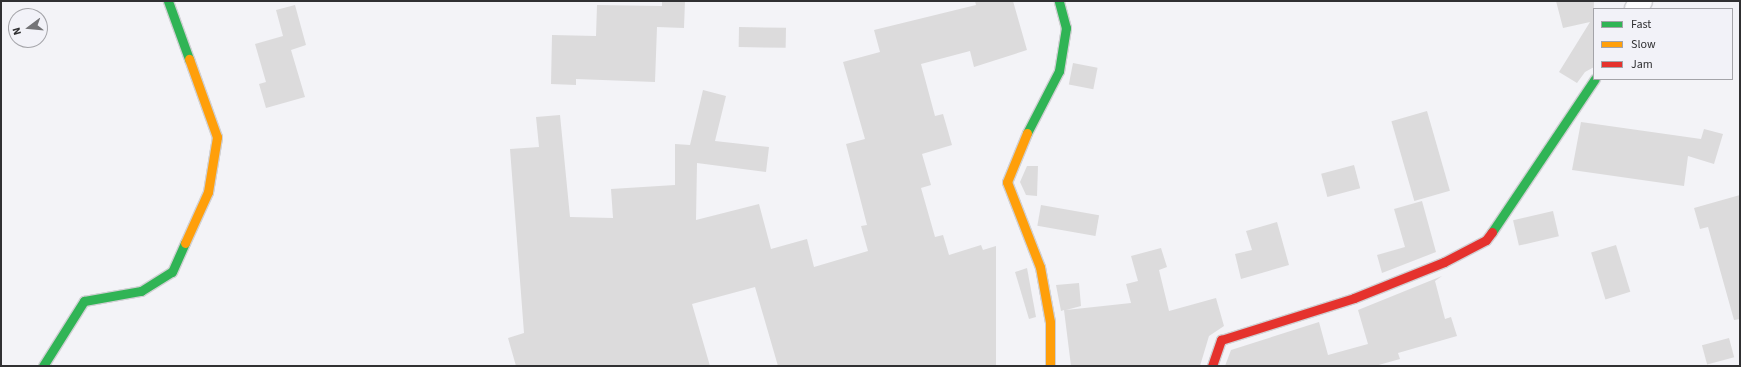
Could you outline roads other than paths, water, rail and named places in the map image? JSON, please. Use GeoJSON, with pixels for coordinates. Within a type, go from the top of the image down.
{"type":"FeatureCollection","features":[{"type":"Feature","properties":{"kind":"street"},"geometry":{"type":"LineString","coordinates":[[43,366],[84,301],[141,291],[172,272],[208,192],[217,137],[168,1]]}},
{"type":"Feature","properties":{"kind":"street"},"geometry":{"type":"LineString","coordinates":[[1050,366],[1050,322],[1040,267],[1007,182],[1022,143],[1059,71],[1066,28],[1059,1]]}},
{"type":"Feature","properties":{"kind":"street"},"geometry":{"type":"LineString","coordinates":[[1212,366],[1221,340],[1354,298],[1444,262],[1486,240],[1594,80]]}}]}
